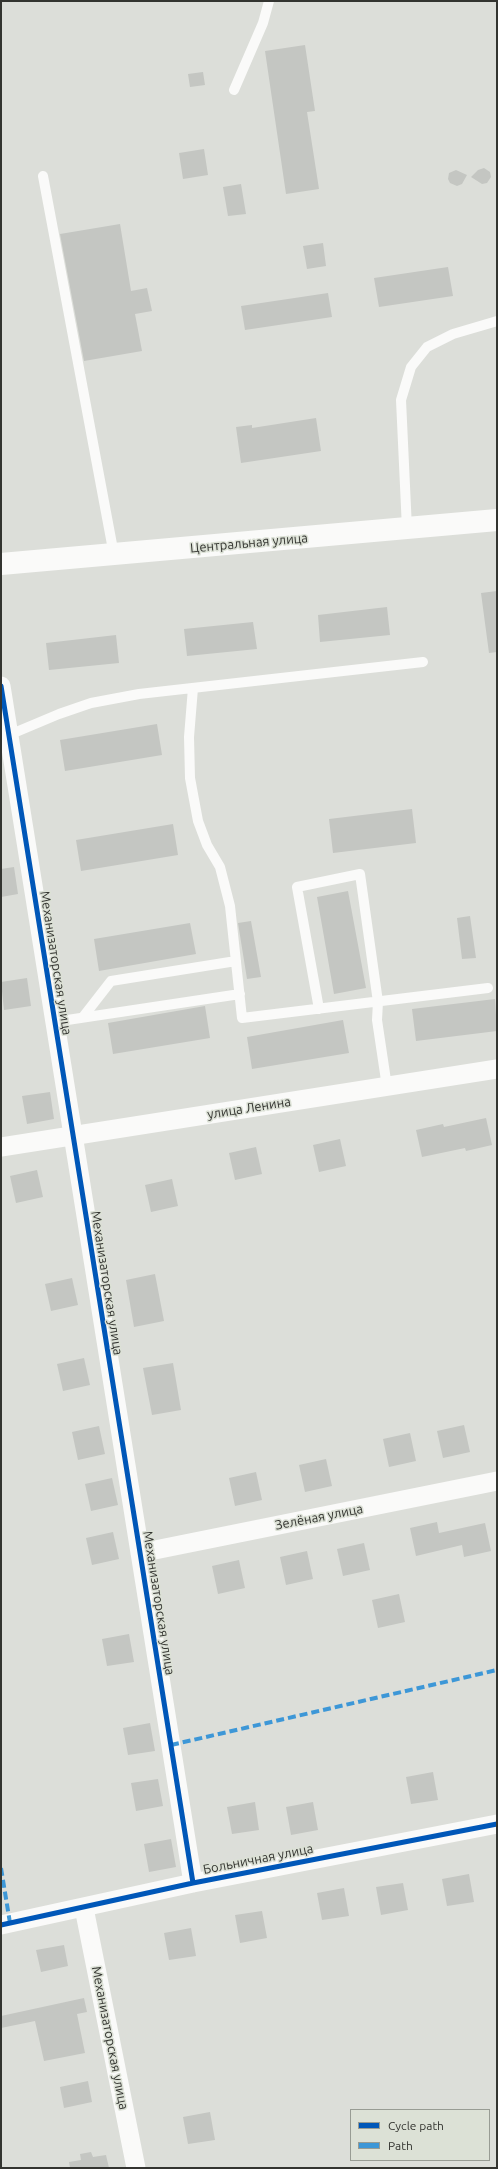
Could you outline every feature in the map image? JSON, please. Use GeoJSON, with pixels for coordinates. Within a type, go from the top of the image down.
{"type":"FeatureCollection","features":[{"type":"Feature","properties":{"kind":"street","name":"Центральная улица"},"geometry":{"type":"LineString","coordinates":[[1,564],[497,520]]}},
{"type":"Feature","properties":{"kind":"street","name":"Механизаторская улица"},"geometry":{"type":"LineString","coordinates":[[1,686],[193,1883]]}},
{"type":"Feature","properties":{"kind":"street","name":"улица Ленина"},"geometry":{"type":"LineString","coordinates":[[1,1148],[72,1135],[497,1069]]}},
{"type":"Feature","properties":{"kind":"street","name":"Зелёная улица"},"geometry":{"type":"LineString","coordinates":[[140,1553],[497,1481]]}},
{"type":"Feature","properties":{"kind":"street","name":"Больничная улица"},"geometry":{"type":"LineString","coordinates":[[1,1925],[193,1883],[497,1824]]}},
{"type":"Feature","properties":{"kind":"street","name":"Механизаторская улица"},"geometry":{"type":"LineString","coordinates":[[84,1908],[136,2168]]}},
{"type":"Feature","properties":{"kind":"lane"},"geometry":{"type":"LineString","coordinates":[[234,90],[263,23],[269,1]]}},
{"type":"Feature","properties":{"kind":"lane"},"geometry":{"type":"LineString","coordinates":[[43,176],[114,555]]}},
{"type":"Feature","properties":{"kind":"lane"},"geometry":{"type":"LineString","coordinates":[[407,529],[401,400],[411,366],[427,347],[453,334],[497,321]]}},
{"type":"Feature","properties":{"kind":"lane"},"geometry":{"type":"LineString","coordinates":[[9,735],[59,714],[91,703],[139,694],[423,662]]}},
{"type":"Feature","properties":{"kind":"lane"},"geometry":{"type":"LineString","coordinates":[[194,688],[189,737],[190,778],[198,821],[207,845],[220,866],[230,906],[242,1018],[488,988]]}},
{"type":"Feature","properties":{"kind":"lane"},"geometry":{"type":"LineString","coordinates":[[320,1009],[297,887],[360,874],[378,1002],[377,1020],[387,1087]]}},
{"type":"Feature","properties":{"kind":"lane"},"geometry":{"type":"LineString","coordinates":[[83,1017],[111,981],[236,960]]}},
{"type":"Feature","properties":{"kind":"lane"},"geometry":{"type":"LineString","coordinates":[[54,1022],[240,994]]}},
{"type":"Feature","properties":{"kind":"building"},"geometry":{"type":"Polygon","coordinates":[[[305,45],[315,111],[307,112],[319,189],[286,194],[265,51],[305,45]]]}},
{"type":"Feature","properties":{"kind":"building"},"geometry":{"type":"Polygon","coordinates":[[[203,72],[205,85],[190,87],[188,74],[203,72]]]}},
{"type":"Feature","properties":{"kind":"building"},"geometry":{"type":"Polygon","coordinates":[[[204,149],[208,175],[183,179],[179,153],[204,149]]]}},
{"type":"Feature","properties":{"kind":"building"},"geometry":{"type":"Polygon","coordinates":[[[484,168],[490,172],[491,177],[487,183],[482,184],[471,177],[478,170],[484,168]]]}},
{"type":"Feature","properties":{"kind":"building"},"geometry":{"type":"Polygon","coordinates":[[[456,170],[467,175],[462,184],[457,186],[450,183],[448,179],[449,173],[456,170]]]}},
{"type":"Feature","properties":{"kind":"building"},"geometry":{"type":"Polygon","coordinates":[[[241,184],[246,214],[228,216],[223,187],[241,184]]]}},
{"type":"Feature","properties":{"kind":"building"},"geometry":{"type":"Polygon","coordinates":[[[120,224],[131,291],[147,288],[152,311],[135,314],[142,351],[84,361],[60,234],[120,224]]]}},
{"type":"Feature","properties":{"kind":"building"},"geometry":{"type":"Polygon","coordinates":[[[323,243],[326,266],[307,269],[303,246],[323,243]]]}},
{"type":"Feature","properties":{"kind":"building"},"geometry":{"type":"Polygon","coordinates":[[[448,267],[453,296],[379,307],[374,278],[448,267]]]}},
{"type":"Feature","properties":{"kind":"building"},"geometry":{"type":"Polygon","coordinates":[[[328,293],[332,317],[245,330],[241,306],[328,293]]]}},
{"type":"Feature","properties":{"kind":"building"},"geometry":{"type":"Polygon","coordinates":[[[316,418],[321,451],[241,463],[236,427],[252,425],[252,428],[316,418]]]}},
{"type":"Feature","properties":{"kind":"building"},"geometry":{"type":"Polygon","coordinates":[[[497,591],[497,652],[489,653],[481,593],[497,591]]]}},
{"type":"Feature","properties":{"kind":"building"},"geometry":{"type":"Polygon","coordinates":[[[387,607],[390,635],[320,642],[318,615],[387,607]]]}},
{"type":"Feature","properties":{"kind":"building"},"geometry":{"type":"Polygon","coordinates":[[[253,622],[257,649],[187,656],[184,629],[253,622]]]}},
{"type":"Feature","properties":{"kind":"building"},"geometry":{"type":"Polygon","coordinates":[[[116,635],[119,663],[49,670],[46,643],[116,635]]]}},
{"type":"Feature","properties":{"kind":"building"},"geometry":{"type":"Polygon","coordinates":[[[157,724],[162,755],[65,771],[60,740],[157,724]]]}},
{"type":"Feature","properties":{"kind":"building"},"geometry":{"type":"Polygon","coordinates":[[[412,809],[416,843],[333,853],[329,819],[412,809]]]}},
{"type":"Feature","properties":{"kind":"building"},"geometry":{"type":"Polygon","coordinates":[[[173,824],[178,855],[81,871],[76,840],[173,824]]]}},
{"type":"Feature","properties":{"kind":"building"},"geometry":{"type":"Polygon","coordinates":[[[14,867],[18,894],[1,897],[1,869],[14,867]]]}},
{"type":"Feature","properties":{"kind":"building"},"geometry":{"type":"Polygon","coordinates":[[[348,891],[366,988],[334,994],[317,897],[348,891]]]}},
{"type":"Feature","properties":{"kind":"building"},"geometry":{"type":"Polygon","coordinates":[[[470,916],[476,958],[462,959],[457,918],[470,916]]]}},
{"type":"Feature","properties":{"kind":"building"},"geometry":{"type":"Polygon","coordinates":[[[251,921],[261,977],[247,979],[238,923],[251,921]]]}},
{"type":"Feature","properties":{"kind":"building"},"geometry":{"type":"Polygon","coordinates":[[[190,923],[196,954],[99,971],[94,939],[190,923]]]}},
{"type":"Feature","properties":{"kind":"building"},"geometry":{"type":"Polygon","coordinates":[[[27,978],[31,1006],[4,1010],[1,982],[27,978]]]}},
{"type":"Feature","properties":{"kind":"building"},"geometry":{"type":"Polygon","coordinates":[[[495,999],[497,1031],[416,1041],[412,1009],[495,999]]]}},
{"type":"Feature","properties":{"kind":"building"},"geometry":{"type":"Polygon","coordinates":[[[205,1006],[210,1038],[113,1054],[108,1023],[205,1006]]]}},
{"type":"Feature","properties":{"kind":"building"},"geometry":{"type":"Polygon","coordinates":[[[343,1020],[349,1053],[252,1069],[247,1037],[343,1020]]]}},
{"type":"Feature","properties":{"kind":"building"},"geometry":{"type":"Polygon","coordinates":[[[50,1092],[54,1119],[27,1124],[22,1096],[50,1092]]]}},
{"type":"Feature","properties":{"kind":"building"},"geometry":{"type":"Polygon","coordinates":[[[486,1118],[492,1145],[466,1151],[465,1148],[422,1157],[416,1130],[443,1124],[444,1127],[486,1118]]]}},
{"type":"Feature","properties":{"kind":"building"},"geometry":{"type":"Polygon","coordinates":[[[340,1139],[346,1166],[319,1172],[313,1145],[340,1139]]]}},
{"type":"Feature","properties":{"kind":"building"},"geometry":{"type":"Polygon","coordinates":[[[256,1147],[262,1174],[235,1180],[229,1153],[256,1147]]]}},
{"type":"Feature","properties":{"kind":"building"},"geometry":{"type":"Polygon","coordinates":[[[37,1170],[43,1197],[16,1203],[10,1176],[37,1170]]]}},
{"type":"Feature","properties":{"kind":"building"},"geometry":{"type":"Polygon","coordinates":[[[172,1179],[178,1206],[151,1212],[145,1185],[172,1179]]]}},
{"type":"Feature","properties":{"kind":"building"},"geometry":{"type":"Polygon","coordinates":[[[155,1274],[164,1321],[134,1327],[126,1280],[155,1274]]]}},
{"type":"Feature","properties":{"kind":"building"},"geometry":{"type":"Polygon","coordinates":[[[72,1278],[78,1305],[51,1311],[45,1284],[72,1278]]]}},
{"type":"Feature","properties":{"kind":"building"},"geometry":{"type":"Polygon","coordinates":[[[84,1358],[90,1385],[63,1391],[57,1364],[84,1358]]]}},
{"type":"Feature","properties":{"kind":"building"},"geometry":{"type":"Polygon","coordinates":[[[173,1363],[181,1410],[152,1415],[143,1368],[173,1363]]]}},
{"type":"Feature","properties":{"kind":"building"},"geometry":{"type":"Polygon","coordinates":[[[464,1425],[470,1452],[443,1458],[437,1431],[464,1425]]]}},
{"type":"Feature","properties":{"kind":"building"},"geometry":{"type":"Polygon","coordinates":[[[99,1426],[105,1454],[78,1460],[72,1432],[99,1426]]]}},
{"type":"Feature","properties":{"kind":"building"},"geometry":{"type":"Polygon","coordinates":[[[410,1433],[416,1461],[389,1467],[383,1439],[410,1433]]]}},
{"type":"Feature","properties":{"kind":"building"},"geometry":{"type":"Polygon","coordinates":[[[326,1459],[332,1486],[305,1492],[299,1465],[326,1459]]]}},
{"type":"Feature","properties":{"kind":"building"},"geometry":{"type":"Polygon","coordinates":[[[256,1472],[262,1500],[235,1506],[229,1478],[256,1472]]]}},
{"type":"Feature","properties":{"kind":"building"},"geometry":{"type":"Polygon","coordinates":[[[112,1478],[118,1505],[91,1511],[85,1484],[112,1478]]]}},
{"type":"Feature","properties":{"kind":"building"},"geometry":{"type":"Polygon","coordinates":[[[437,1522],[439,1533],[485,1523],[491,1551],[464,1557],[462,1545],[416,1556],[410,1528],[437,1522]]]}},
{"type":"Feature","properties":{"kind":"building"},"geometry":{"type":"Polygon","coordinates":[[[113,1532],[119,1559],[92,1565],[86,1538],[113,1532]]]}},
{"type":"Feature","properties":{"kind":"building"},"geometry":{"type":"Polygon","coordinates":[[[364,1543],[370,1570],[343,1576],[337,1549],[364,1543]]]}},
{"type":"Feature","properties":{"kind":"building"},"geometry":{"type":"Polygon","coordinates":[[[307,1551],[313,1579],[286,1585],[280,1557],[307,1551]]]}},
{"type":"Feature","properties":{"kind":"building"},"geometry":{"type":"Polygon","coordinates":[[[239,1560],[245,1588],[218,1594],[212,1566],[239,1560]]]}},
{"type":"Feature","properties":{"kind":"building"},"geometry":{"type":"Polygon","coordinates":[[[399,1594],[405,1622],[378,1628],[372,1600],[399,1594]]]}},
{"type":"Feature","properties":{"kind":"building"},"geometry":{"type":"Polygon","coordinates":[[[129,1634],[134,1662],[107,1666],[102,1639],[129,1634]]]}},
{"type":"Feature","properties":{"kind":"building"},"geometry":{"type":"Polygon","coordinates":[[[150,1723],[155,1751],[128,1755],[123,1728],[150,1723]]]}},
{"type":"Feature","properties":{"kind":"building"},"geometry":{"type":"Polygon","coordinates":[[[433,1772],[438,1800],[411,1804],[406,1777],[433,1772]]]}},
{"type":"Feature","properties":{"kind":"building"},"geometry":{"type":"Polygon","coordinates":[[[158,1779],[163,1806],[136,1811],[131,1783],[158,1779]]]}},
{"type":"Feature","properties":{"kind":"building"},"geometry":{"type":"Polygon","coordinates":[[[255,1802],[259,1830],[232,1834],[227,1807],[255,1802]]]}},
{"type":"Feature","properties":{"kind":"building"},"geometry":{"type":"Polygon","coordinates":[[[313,1802],[318,1830],[291,1835],[286,1807],[313,1802]]]}},
{"type":"Feature","properties":{"kind":"building"},"geometry":{"type":"Polygon","coordinates":[[[171,1839],[176,1867],[149,1872],[144,1844],[171,1839]]]}},
{"type":"Feature","properties":{"kind":"building"},"geometry":{"type":"Polygon","coordinates":[[[469,1874],[474,1902],[447,1906],[442,1879],[469,1874]]]}},
{"type":"Feature","properties":{"kind":"building"},"geometry":{"type":"Polygon","coordinates":[[[403,1883],[408,1910],[381,1915],[376,1887],[403,1883]]]}},
{"type":"Feature","properties":{"kind":"building"},"geometry":{"type":"Polygon","coordinates":[[[344,1888],[349,1916],[322,1920],[317,1893],[344,1888]]]}},
{"type":"Feature","properties":{"kind":"building"},"geometry":{"type":"Polygon","coordinates":[[[262,1911],[267,1938],[240,1943],[235,1915],[262,1911]]]}},
{"type":"Feature","properties":{"kind":"building"},"geometry":{"type":"Polygon","coordinates":[[[191,1928],[196,1956],[169,1960],[164,1933],[191,1928]]]}},
{"type":"Feature","properties":{"kind":"building"},"geometry":{"type":"Polygon","coordinates":[[[64,1945],[68,1966],[41,1972],[36,1950],[64,1945]]]}},
{"type":"Feature","properties":{"kind":"building"},"geometry":{"type":"Polygon","coordinates":[[[84,1998],[87,2012],[77,2014],[85,2053],[44,2061],[35,2021],[1,2028],[1,2016],[84,1998]]]}},
{"type":"Feature","properties":{"kind":"building"},"geometry":{"type":"Polygon","coordinates":[[[88,2081],[92,2102],[64,2108],[60,2087],[88,2081]]]}},
{"type":"Feature","properties":{"kind":"building"},"geometry":{"type":"Polygon","coordinates":[[[210,2112],[215,2140],[188,2144],[183,2117],[210,2112]]]}},
{"type":"Feature","properties":{"kind":"building"},"geometry":{"type":"Polygon","coordinates":[[[91,2152],[93,2157],[106,2155],[109,2168],[70,2168],[69,2162],[81,2160],[80,2154],[91,2152]]]}},
{"type":"Feature","properties":{"kind":"marked path"},"geometry":{"type":"LineString","coordinates":[[171,1745],[497,1670]]}},
{"type":"Feature","properties":{"kind":"marked path"},"geometry":{"type":"LineString","coordinates":[[1,1868],[10,1923]]}},
{"type":"Feature","properties":{"kind":"cycle path"},"geometry":{"type":"LineString","coordinates":[[1,686],[193,1883]]}},
{"type":"Feature","properties":{"kind":"cycle path"},"geometry":{"type":"LineString","coordinates":[[1,1925],[193,1883],[497,1824]]}}]}
